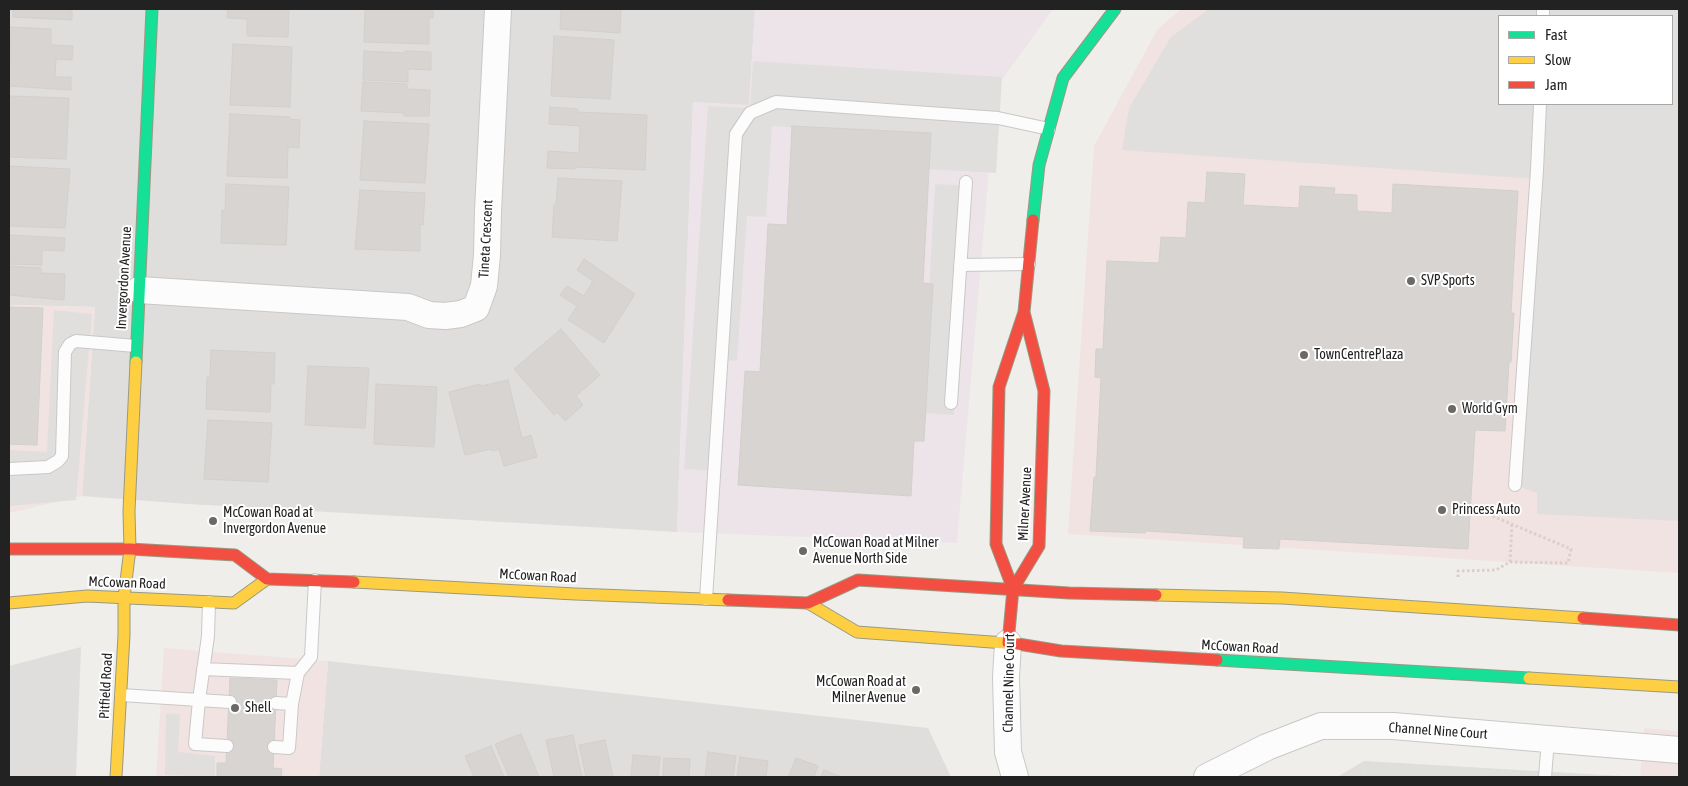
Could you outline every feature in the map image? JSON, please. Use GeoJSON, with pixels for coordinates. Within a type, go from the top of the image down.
{"type":"FeatureCollection","features":[{"type":"Feature","properties":{"kind":"main road","name":"Invergordon Avenue"},"geometry":{"type":"LineString","coordinates":[[124,597],[130,549],[128,511],[152,9]]}},
{"type":"Feature","properties":{"kind":"main road","name":"Milner Avenue"},"geometry":{"type":"LineString","coordinates":[[1013,589],[996,544],[999,387],[1024,312],[1039,165],[1064,78],[1115,9]]}},
{"type":"Feature","properties":{"kind":"main road","name":"Milner Avenue"},"geometry":{"type":"LineString","coordinates":[[1013,589],[1039,546],[1044,391],[1024,312]]}},
{"type":"Feature","properties":{"kind":"main road"},"geometry":{"type":"LineString","coordinates":[[9,549],[130,549],[235,555],[267,579]]}},
{"type":"Feature","properties":{"kind":"main road","name":"McCowan Road"},"geometry":{"type":"LineString","coordinates":[[9,603],[87,596],[234,603],[267,579],[808,603],[858,580],[1069,593],[1282,598],[1679,625]]}},
{"type":"Feature","properties":{"kind":"main road","name":"Channel Nine Court"},"geometry":{"type":"LineString","coordinates":[[1008,643],[1013,589]]}},
{"type":"Feature","properties":{"kind":"main road","name":"Pitfield Road"},"geometry":{"type":"LineString","coordinates":[[116,777],[124,597]]}},
{"type":"Feature","properties":{"kind":"main road","name":"McCowan Road"},"geometry":{"type":"LineString","coordinates":[[808,603],[857,632],[1008,643],[1061,651],[1679,687]]}},
{"type":"Feature","properties":{"kind":"street","name":"Tineta Crescent"},"geometry":{"type":"LineString","coordinates":[[139,290],[408,307],[429,315],[445,316],[461,314],[476,308],[484,286],[487,255],[498,9]]}},
{"type":"Feature","properties":{"kind":"street","name":"Channel Nine Court"},"geometry":{"type":"LineString","coordinates":[[1008,643],[1006,677],[1008,752],[1015,777]]}},
{"type":"Feature","properties":{"kind":"street","name":"Channel Nine Court"},"geometry":{"type":"LineString","coordinates":[[1207,777],[1267,747],[1321,726],[1393,726],[1679,750]]}},
{"type":"Feature","properties":{"kind":"lane"},"geometry":{"type":"LineString","coordinates":[[706,599],[736,134],[750,113],[776,102],[998,118],[1049,129]]}},
{"type":"Feature","properties":{"kind":"lane"},"geometry":{"type":"LineString","coordinates":[[1515,485],[1540,105]]}},
{"type":"Feature","properties":{"kind":"lane"},"geometry":{"type":"LineString","coordinates":[[950,403],[966,182]]}},
{"type":"Feature","properties":{"kind":"lane"},"geometry":{"type":"LineString","coordinates":[[960,265],[1029,264]]}},
{"type":"Feature","properties":{"kind":"lane"},"geometry":{"type":"LineString","coordinates":[[9,469],[48,467],[62,456],[65,352],[70,344],[76,342],[136,346]]}},
{"type":"Feature","properties":{"kind":"lane"},"geometry":{"type":"LineString","coordinates":[[274,748],[289,748],[292,704],[298,673],[311,657],[316,580]]}},
{"type":"Feature","properties":{"kind":"lane"},"geometry":{"type":"LineString","coordinates":[[209,602],[208,636],[195,744],[227,746]]}},
{"type":"Feature","properties":{"kind":"lane"},"geometry":{"type":"LineString","coordinates":[[203,669],[298,673]]}},
{"type":"Feature","properties":{"kind":"lane"},"geometry":{"type":"LineString","coordinates":[[121,695],[230,702]]}},
{"type":"Feature","properties":{"kind":"lane"},"geometry":{"type":"LineString","coordinates":[[276,703],[292,704]]}},
{"type":"Feature","properties":{"kind":"lane"},"geometry":{"type":"LineString","coordinates":[[1545,777],[1548,740]]}},
{"type":"Feature","properties":{"kind":"path"},"geometry":{"type":"LineString","coordinates":[[1458,577],[1458,572],[1496,570],[1510,562],[1568,563],[1571,549],[1490,515]]}},
{"type":"Feature","properties":{"kind":"path"},"geometry":{"type":"LineString","coordinates":[[1510,562],[1512,523]]}},
{"type":"Feature","properties":{"kind":"shaded area"},"geometry":{"type":"Polygon","coordinates":[[[9,9],[755,9],[749,106],[693,102],[677,532],[188,504],[82,496],[95,307],[9,305],[9,9]]]}},
{"type":"Feature","properties":{"kind":"shaded area"},"geometry":{"type":"Polygon","coordinates":[[[755,9],[1053,9],[996,88],[957,543],[677,532],[693,102],[749,105],[755,9]]]}},
{"type":"Feature","properties":{"kind":"shaded area"},"geometry":{"type":"Polygon","coordinates":[[[1181,9],[1679,9],[1679,573],[1068,534],[1094,146],[1157,30],[1181,9]]]}},
{"type":"Feature","properties":{"kind":"shaded area"},"geometry":{"type":"Polygon","coordinates":[[[1209,9],[1679,9],[1679,521],[1537,514],[1537,493],[1515,485],[1536,179],[1122,150],[1129,108],[1171,37],[1209,9]]]}},
{"type":"Feature","properties":{"kind":"shaded area"},"geometry":{"type":"Polygon","coordinates":[[[753,61],[1002,77],[996,173],[926,169],[928,136],[772,126],[766,217],[747,216],[737,361],[720,360],[713,471],[684,469],[708,106],[750,108],[753,61]]]}},
{"type":"Feature","properties":{"kind":"shaded area"},"geometry":{"type":"Polygon","coordinates":[[[935,184],[968,186],[954,415],[922,413],[935,184]]]}},
{"type":"Feature","properties":{"kind":"shaded area"},"geometry":{"type":"Polygon","coordinates":[[[9,305],[95,307],[82,496],[9,513],[9,305]]]}},
{"type":"Feature","properties":{"kind":"shaded area"},"geometry":{"type":"Polygon","coordinates":[[[54,310],[92,314],[76,500],[9,506],[9,450],[47,452],[54,310]]]}},
{"type":"Feature","properties":{"kind":"shaded area"},"geometry":{"type":"Polygon","coordinates":[[[81,647],[76,777],[9,777],[9,666],[81,647]]]}},
{"type":"Feature","properties":{"kind":"shaded area"},"geometry":{"type":"Polygon","coordinates":[[[164,648],[328,661],[319,777],[156,777],[164,648]]]}},
{"type":"Feature","properties":{"kind":"shaded area"},"geometry":{"type":"Polygon","coordinates":[[[328,661],[928,728],[951,777],[319,777],[328,661]]]}},
{"type":"Feature","properties":{"kind":"shaded area"},"geometry":{"type":"Polygon","coordinates":[[[166,714],[180,714],[178,752],[215,756],[215,777],[165,775],[166,714]]]}},
{"type":"Feature","properties":{"kind":"shaded area"},"geometry":{"type":"Polygon","coordinates":[[[1644,728],[1679,731],[1679,777],[1640,777],[1644,728]]]}},
{"type":"Feature","properties":{"kind":"shaded area"},"geometry":{"type":"Polygon","coordinates":[[[1364,761],[1363,777],[1337,777],[1364,761]]]}},
{"type":"Feature","properties":{"kind":"shaded area"},"geometry":{"type":"Polygon","coordinates":[[[1364,761],[1640,777],[1363,777],[1364,761]]]}},
{"type":"Feature","properties":{"kind":"building"},"geometry":{"type":"Polygon","coordinates":[[[13,9],[72,9],[72,20],[13,17],[13,9]]]}},
{"type":"Feature","properties":{"kind":"building"},"geometry":{"type":"Polygon","coordinates":[[[228,9],[289,9],[288,37],[248,36],[247,19],[227,18],[228,9]]]}},
{"type":"Feature","properties":{"kind":"building"},"geometry":{"type":"Polygon","coordinates":[[[365,9],[433,9],[433,18],[429,17],[429,44],[364,42],[365,9]]]}},
{"type":"Feature","properties":{"kind":"building"},"geometry":{"type":"Polygon","coordinates":[[[561,9],[621,9],[620,33],[560,29],[561,9]]]}},
{"type":"Feature","properties":{"kind":"building"},"geometry":{"type":"Polygon","coordinates":[[[11,27],[51,29],[51,45],[73,46],[72,60],[56,59],[55,77],[71,77],[71,90],[9,86],[11,27]]]}},
{"type":"Feature","properties":{"kind":"building"},"geometry":{"type":"Polygon","coordinates":[[[554,36],[614,40],[610,99],[551,96],[554,36]]]}},
{"type":"Feature","properties":{"kind":"building"},"geometry":{"type":"Polygon","coordinates":[[[233,44],[292,47],[290,107],[230,105],[233,44]]]}},
{"type":"Feature","properties":{"kind":"building"},"geometry":{"type":"Polygon","coordinates":[[[364,51],[431,52],[431,70],[408,69],[408,82],[363,80],[364,51]]]}},
{"type":"Feature","properties":{"kind":"building"},"geometry":{"type":"Polygon","coordinates":[[[363,82],[407,84],[407,89],[430,90],[429,116],[404,116],[404,113],[361,111],[363,82]]]}},
{"type":"Feature","properties":{"kind":"building"},"geometry":{"type":"Polygon","coordinates":[[[9,96],[69,98],[66,159],[9,157],[9,96]]]}},
{"type":"Feature","properties":{"kind":"building"},"geometry":{"type":"Polygon","coordinates":[[[550,107],[578,109],[578,112],[647,115],[645,170],[575,167],[575,169],[547,168],[548,151],[579,153],[580,126],[549,124],[550,107]]]}},
{"type":"Feature","properties":{"kind":"building"},"geometry":{"type":"Polygon","coordinates":[[[230,114],[290,117],[290,119],[300,120],[299,148],[288,147],[287,178],[227,176],[230,114]]]}},
{"type":"Feature","properties":{"kind":"building"},"geometry":{"type":"Polygon","coordinates":[[[364,121],[429,124],[425,183],[360,180],[364,121]]]}},
{"type":"Feature","properties":{"kind":"building"},"geometry":{"type":"Polygon","coordinates":[[[792,126],[931,133],[923,283],[933,284],[924,441],[914,441],[911,496],[738,485],[745,371],[760,372],[768,224],[787,225],[792,126]]]}},
{"type":"Feature","properties":{"kind":"building"},"geometry":{"type":"Polygon","coordinates":[[[9,166],[70,169],[65,228],[9,226],[9,166]]]}},
{"type":"Feature","properties":{"kind":"building","name":"TownCentrePlaza"},"geometry":{"type":"Polygon","coordinates":[[[1207,172],[1245,174],[1243,205],[1299,208],[1300,186],[1335,188],[1334,194],[1357,195],[1357,211],[1392,213],[1393,184],[1518,191],[1511,313],[1514,313],[1505,431],[1475,430],[1468,549],[1280,539],[1279,549],[1243,548],[1244,537],[1146,531],[1145,533],[1090,531],[1094,477],[1096,477],[1101,378],[1095,377],[1096,349],[1103,349],[1107,261],[1159,263],[1161,237],[1186,238],[1188,202],[1205,203],[1207,172]]]}},
{"type":"Feature","properties":{"kind":"building"},"geometry":{"type":"Polygon","coordinates":[[[558,178],[622,181],[617,241],[552,237],[558,178]]]}},
{"type":"Feature","properties":{"kind":"building"},"geometry":{"type":"Polygon","coordinates":[[[226,184],[289,187],[286,245],[221,243],[222,210],[225,211],[226,184]]]}},
{"type":"Feature","properties":{"kind":"building"},"geometry":{"type":"Polygon","coordinates":[[[360,190],[425,193],[423,225],[420,224],[420,251],[355,249],[360,190]]]}},
{"type":"Feature","properties":{"kind":"building"},"geometry":{"type":"Polygon","coordinates":[[[9,235],[65,238],[64,251],[42,250],[42,265],[9,264],[9,235]]]}},
{"type":"Feature","properties":{"kind":"building"},"geometry":{"type":"Polygon","coordinates":[[[584,259],[635,294],[604,343],[568,320],[577,306],[560,295],[567,286],[584,296],[593,281],[577,270],[584,259]]]}},
{"type":"Feature","properties":{"kind":"building"},"geometry":{"type":"Polygon","coordinates":[[[9,266],[41,268],[41,273],[65,274],[64,300],[9,295],[9,266]]]}},
{"type":"Feature","properties":{"kind":"building"},"geometry":{"type":"Polygon","coordinates":[[[9,307],[43,308],[37,445],[9,444],[9,307]]]}},
{"type":"Feature","properties":{"kind":"building"},"geometry":{"type":"Polygon","coordinates":[[[561,329],[600,375],[576,396],[583,405],[565,421],[557,412],[554,415],[514,369],[561,329]]]}},
{"type":"Feature","properties":{"kind":"building"},"geometry":{"type":"Polygon","coordinates":[[[211,350],[275,353],[274,384],[271,384],[270,412],[206,409],[207,377],[210,377],[211,350]]]}},
{"type":"Feature","properties":{"kind":"building"},"geometry":{"type":"Polygon","coordinates":[[[308,366],[369,368],[365,428],[305,425],[308,366]]]}},
{"type":"Feature","properties":{"kind":"building"},"geometry":{"type":"Polygon","coordinates":[[[508,380],[522,438],[531,435],[537,457],[504,466],[499,449],[465,455],[449,392],[480,384],[481,386],[508,380]]]}},
{"type":"Feature","properties":{"kind":"building"},"geometry":{"type":"Polygon","coordinates":[[[376,384],[437,387],[434,447],[374,444],[376,384]]]}},
{"type":"Feature","properties":{"kind":"building"},"geometry":{"type":"Polygon","coordinates":[[[208,420],[272,423],[268,482],[204,479],[208,420]]]}},
{"type":"Feature","properties":{"kind":"building"},"geometry":{"type":"Polygon","coordinates":[[[230,678],[277,680],[273,768],[282,769],[281,777],[217,777],[217,763],[226,763],[230,678]]]}},
{"type":"Feature","properties":{"kind":"building"},"geometry":{"type":"Polygon","coordinates":[[[521,734],[539,777],[509,777],[495,744],[521,734]]]}},
{"type":"Feature","properties":{"kind":"building"},"geometry":{"type":"Polygon","coordinates":[[[573,735],[582,777],[554,777],[546,740],[573,735]]]}},
{"type":"Feature","properties":{"kind":"building"},"geometry":{"type":"Polygon","coordinates":[[[605,740],[613,777],[586,777],[579,745],[605,740]]]}},
{"type":"Feature","properties":{"kind":"building"},"geometry":{"type":"Polygon","coordinates":[[[491,746],[504,777],[474,777],[465,756],[491,746]]]}},
{"type":"Feature","properties":{"kind":"building"},"geometry":{"type":"Polygon","coordinates":[[[708,752],[736,756],[733,777],[705,777],[708,752]]]}},
{"type":"Feature","properties":{"kind":"building"},"geometry":{"type":"Polygon","coordinates":[[[633,755],[660,757],[658,777],[631,777],[633,755]]]}},
{"type":"Feature","properties":{"kind":"building"},"geometry":{"type":"Polygon","coordinates":[[[740,757],[768,761],[766,777],[737,777],[740,757]]]}},
{"type":"Feature","properties":{"kind":"building"},"geometry":{"type":"Polygon","coordinates":[[[664,758],[690,759],[689,777],[663,777],[664,758]]]}},
{"type":"Feature","properties":{"kind":"building"},"geometry":{"type":"Polygon","coordinates":[[[796,758],[818,766],[814,777],[788,777],[796,758]]]}},
{"type":"Feature","properties":{"kind":"building"},"geometry":{"type":"Polygon","coordinates":[[[824,770],[842,777],[821,777],[824,770]]]}},
{"type":"Feature","properties":{"kind":"traffic: fast"},"geometry":{"type":"LineString","coordinates":[[136,362],[152,9]]}},
{"type":"Feature","properties":{"kind":"traffic: fast"},"geometry":{"type":"LineString","coordinates":[[1033,220],[1039,165],[1063,78],[1115,9]]}},
{"type":"Feature","properties":{"kind":"traffic: fast"},"geometry":{"type":"LineString","coordinates":[[1217,660],[1529,678]]}},
{"type":"Feature","properties":{"kind":"traffic: slow"},"geometry":{"type":"LineString","coordinates":[[116,777],[124,635],[124,597],[130,549],[129,511],[136,362]]}},
{"type":"Feature","properties":{"kind":"traffic: slow"},"geometry":{"type":"LineString","coordinates":[[9,603],[87,596],[234,603],[267,579]]}},
{"type":"Feature","properties":{"kind":"traffic: slow"},"geometry":{"type":"LineString","coordinates":[[354,582],[728,600]]}},
{"type":"Feature","properties":{"kind":"traffic: slow"},"geometry":{"type":"LineString","coordinates":[[1156,595],[1282,598],[1583,618]]}},
{"type":"Feature","properties":{"kind":"traffic: slow"},"geometry":{"type":"LineString","coordinates":[[808,603],[857,632],[1018,644]]}},
{"type":"Feature","properties":{"kind":"traffic: slow"},"geometry":{"type":"LineString","coordinates":[[1529,678],[1679,687]]}},
{"type":"Feature","properties":{"kind":"traffic: jam"},"geometry":{"type":"LineString","coordinates":[[1013,589],[996,544],[999,387],[1024,312],[1033,220]]}},
{"type":"Feature","properties":{"kind":"traffic: jam"},"geometry":{"type":"LineString","coordinates":[[1008,643],[1013,589],[1039,546],[1044,391],[1024,312]]}},
{"type":"Feature","properties":{"kind":"traffic: jam"},"geometry":{"type":"LineString","coordinates":[[9,549],[130,549],[235,555],[267,579],[354,582]]}},
{"type":"Feature","properties":{"kind":"traffic: jam"},"geometry":{"type":"LineString","coordinates":[[728,600],[808,603],[858,580],[1069,593],[1156,595]]}},
{"type":"Feature","properties":{"kind":"traffic: jam"},"geometry":{"type":"LineString","coordinates":[[1583,618],[1679,625]]}},
{"type":"Feature","properties":{"kind":"traffic: jam"},"geometry":{"type":"LineString","coordinates":[[1018,644],[1061,651],[1217,660]]}},
{"type":"Feature","properties":{"kind":"place","name":"SVP Sports"},"geometry":{"type":"Point","coordinates":[1411,281]}},
{"type":"Feature","properties":{"kind":"place","name":"TownCentrePlaza"},"geometry":{"type":"Point","coordinates":[1304,355]}},
{"type":"Feature","properties":{"kind":"place","name":"World Gym"},"geometry":{"type":"Point","coordinates":[1452,409]}},
{"type":"Feature","properties":{"kind":"place","name":"Princess Auto"},"geometry":{"type":"Point","coordinates":[1442,510]}},
{"type":"Feature","properties":{"kind":"place","name":"McCowan Road at Invergordon Avenue"},"geometry":{"type":"Point","coordinates":[213,521]}},
{"type":"Feature","properties":{"kind":"place","name":"McCowan Road at Milner Avenue North Side"},"geometry":{"type":"Point","coordinates":[803,551]}},
{"type":"Feature","properties":{"kind":"place","name":"McCowan Road at Milner Avenue"},"geometry":{"type":"Point","coordinates":[916,690]}},
{"type":"Feature","properties":{"kind":"place","name":"Shell"},"geometry":{"type":"Point","coordinates":[235,708]}}]}
